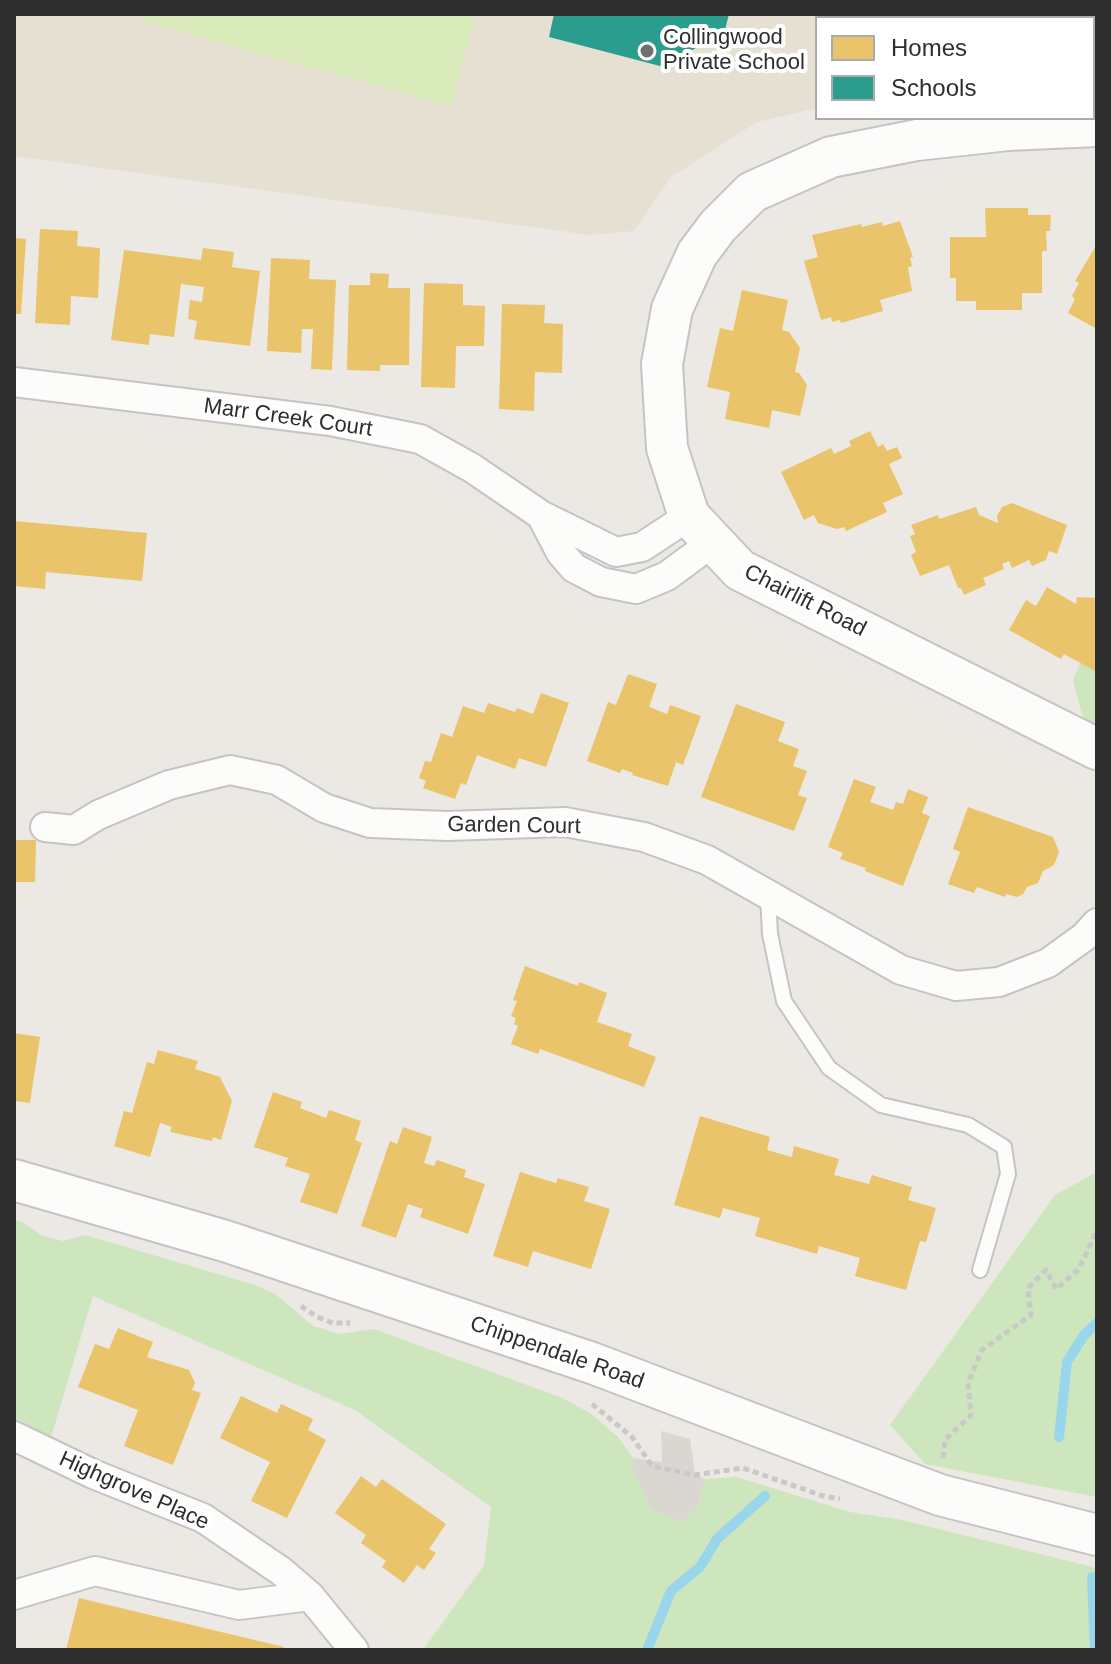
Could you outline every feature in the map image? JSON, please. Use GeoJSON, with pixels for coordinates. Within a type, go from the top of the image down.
{"type":"FeatureCollection","features":[{"type":"Feature","properties":{"kind":"street","name":"Chairlift Road"},"geometry":{"type":"LineString","coordinates":[[1097,126],[1008,130],[917,140],[831,157],[752,192],[718,226],[697,254],[672,309],[662,364],[667,448],[701,529],[740,570],[1097,749]]}},
{"type":"Feature","properties":{"kind":"street","name":"Marr Creek Court"},"geometry":{"type":"LineString","coordinates":[[14,382],[330,421],[420,439],[472,468],[541,515],[616,552],[701,529]]}},
{"type":"Feature","properties":{"kind":"street","name":"Marr Creek Court"},"geometry":{"type":"LineString","coordinates":[[541,515],[561,553],[574,568],[601,582],[636,589],[667,576],[701,529]]}},
{"type":"Feature","properties":{"kind":"street","name":"Garden Court"},"geometry":{"type":"LineString","coordinates":[[45,827],[74,830],[98,815],[169,785],[230,770],[277,780],[324,808],[370,823],[448,826],[565,822],[644,837],[707,860],[901,970],[956,986],[999,982],[1048,963],[1084,937],[1097,923]]}},
{"type":"Feature","properties":{"kind":"street","name":"Chippendale Road"},"geometry":{"type":"LineString","coordinates":[[14,1180],[225,1241],[592,1363],[940,1495],[1097,1535]]}},
{"type":"Feature","properties":{"kind":"street","name":"Highgrove Place"},"geometry":{"type":"LineString","coordinates":[[14,1436],[93,1474],[203,1518],[281,1571],[310,1596],[354,1650]]}},
{"type":"Feature","properties":{"kind":"street"},"geometry":{"type":"LineString","coordinates":[[14,1595],[95,1571],[239,1605],[310,1596]]}},
{"type":"Feature","properties":{"kind":"lane"},"geometry":{"type":"LineString","coordinates":[[768,895],[770,934],[784,1001],[829,1068],[881,1105],[968,1125],[1004,1147],[1008,1174],[980,1270]]}},
{"type":"Feature","properties":{"kind":"path"},"geometry":{"type":"LineString","coordinates":[[940,1495],[945,1440],[971,1415],[968,1383],[982,1350],[1031,1315],[1028,1288],[1046,1270],[1056,1289],[1079,1269],[1097,1230]]}},
{"type":"Feature","properties":{"kind":"shaded area"},"geometry":{"type":"Polygon","coordinates":[[[14,14],[1097,14],[1097,85],[1095,16],[815,16],[815,108],[757,122],[671,177],[634,231],[590,235],[14,156],[14,14]]]}},
{"type":"Feature","properties":{"kind":"shaded area"},"geometry":{"type":"Polygon","coordinates":[[[661,1431],[690,1439],[695,1474],[705,1479],[698,1505],[682,1522],[651,1509],[632,1467],[633,1458],[662,1462],[661,1431]]]}},
{"type":"Feature","properties":{"kind":"green space"},"geometry":{"type":"Polygon","coordinates":[[[143,14],[476,14],[451,106],[141,21],[143,14]]]}},
{"type":"Feature","properties":{"kind":"green space"},"geometry":{"type":"Polygon","coordinates":[[[1097,624],[1097,747],[1090,745],[1073,680],[1097,624]]]}},
{"type":"Feature","properties":{"kind":"green space"},"geometry":{"type":"Polygon","coordinates":[[[1097,1172],[1097,1497],[925,1464],[890,1425],[1055,1195],[1097,1172]]]}},
{"type":"Feature","properties":{"kind":"green space"},"geometry":{"type":"Polygon","coordinates":[[[14,1220],[23,1222],[41,1235],[63,1241],[85,1235],[252,1284],[274,1293],[313,1326],[340,1334],[374,1329],[560,1397],[590,1413],[619,1438],[633,1458],[632,1467],[698,1505],[705,1479],[737,1477],[850,1512],[902,1520],[1097,1568],[1097,1650],[423,1650],[484,1565],[491,1507],[355,1410],[93,1296],[50,1441],[14,1422],[14,1220]]]}},
{"type":"Feature","properties":{"kind":"building: Homes"},"geometry":{"type":"Polygon","coordinates":[[[985,208],[1028,208],[1028,215],[1051,215],[1050,231],[1046,231],[1047,251],[1042,251],[1042,293],[1022,293],[1022,310],[976,310],[976,301],[956,301],[956,278],[950,278],[950,237],[986,237],[985,208]]]}},
{"type":"Feature","properties":{"kind":"building: Homes"},"geometry":{"type":"Polygon","coordinates":[[[900,221],[913,257],[910,258],[912,266],[908,267],[912,291],[880,300],[883,311],[841,323],[840,320],[832,322],[831,317],[821,320],[804,261],[818,257],[812,235],[861,224],[862,227],[882,222],[883,226],[900,221]]]}},
{"type":"Feature","properties":{"kind":"building: Homes"},"geometry":{"type":"Polygon","coordinates":[[[40,229],[78,231],[77,246],[100,248],[98,298],[71,296],[70,325],[35,323],[40,229]]]}},
{"type":"Feature","properties":{"kind":"building: Homes"},"geometry":{"type":"Polygon","coordinates":[[[14,238],[26,239],[21,314],[14,314],[14,238]]]}},
{"type":"Feature","properties":{"kind":"building: Homes"},"geometry":{"type":"Polygon","coordinates":[[[1097,244],[1097,329],[1068,313],[1079,283],[1075,281],[1097,244]]]}},
{"type":"Feature","properties":{"kind":"building: Homes"},"geometry":{"type":"Polygon","coordinates":[[[203,248],[234,252],[232,267],[260,271],[250,346],[194,339],[197,321],[188,319],[190,300],[202,302],[204,287],[181,284],[174,337],[150,334],[149,345],[111,340],[124,250],[201,260],[203,248]]]}},
{"type":"Feature","properties":{"kind":"building: Homes"},"geometry":{"type":"Polygon","coordinates":[[[271,258],[310,260],[309,279],[336,280],[332,370],[311,369],[313,329],[302,329],[301,353],[267,351],[271,258]]]}},
{"type":"Feature","properties":{"kind":"building: Homes"},"geometry":{"type":"Polygon","coordinates":[[[370,273],[389,274],[388,288],[410,288],[409,365],[380,365],[380,371],[347,370],[349,285],[370,285],[370,273]]]}},
{"type":"Feature","properties":{"kind":"building: Homes"},"geometry":{"type":"Polygon","coordinates":[[[424,283],[463,284],[463,305],[485,306],[484,346],[456,346],[455,388],[421,387],[424,283]]]}},
{"type":"Feature","properties":{"kind":"building: Homes"},"geometry":{"type":"Polygon","coordinates":[[[742,290],[788,300],[782,330],[789,332],[800,348],[795,372],[807,385],[800,416],[772,410],[769,428],[725,419],[730,392],[707,387],[720,328],[733,331],[742,290]]]}},
{"type":"Feature","properties":{"kind":"building: Homes"},"geometry":{"type":"Polygon","coordinates":[[[502,304],[545,305],[544,323],[563,324],[562,373],[535,372],[534,411],[499,409],[502,304]]]}},
{"type":"Feature","properties":{"kind":"building: Homes"},"geometry":{"type":"Polygon","coordinates":[[[870,431],[878,447],[883,444],[887,451],[897,447],[902,458],[889,464],[903,494],[883,503],[887,512],[846,531],[844,527],[837,529],[818,523],[814,515],[804,520],[781,472],[831,448],[834,454],[851,446],[849,441],[870,431]]]}},
{"type":"Feature","properties":{"kind":"building: Homes"},"geometry":{"type":"Polygon","coordinates":[[[1012,503],[1067,525],[1057,554],[1049,551],[1046,560],[1032,566],[1029,560],[1012,568],[1009,561],[1002,564],[1004,569],[983,578],[986,585],[964,595],[949,565],[920,576],[911,555],[916,552],[910,536],[915,534],[911,525],[938,515],[939,519],[976,507],[979,515],[998,523],[997,516],[1002,507],[1012,503]]]}},
{"type":"Feature","properties":{"kind":"building: Homes"},"geometry":{"type":"Polygon","coordinates":[[[14,521],[147,533],[142,581],[46,572],[45,589],[14,586],[14,521]]]}},
{"type":"Feature","properties":{"kind":"building: Homes"},"geometry":{"type":"Polygon","coordinates":[[[1047,587],[1076,604],[1077,597],[1097,598],[1097,672],[1064,654],[1061,659],[1009,630],[1026,600],[1036,606],[1047,587]]]}},
{"type":"Feature","properties":{"kind":"building: Homes"},"geometry":{"type":"Polygon","coordinates":[[[628,674],[657,684],[649,707],[667,714],[670,705],[701,716],[683,765],[676,762],[668,786],[622,769],[620,773],[587,761],[608,702],[616,705],[628,674]]]}},
{"type":"Feature","properties":{"kind":"building: Homes"},"geometry":{"type":"Polygon","coordinates":[[[541,693],[569,703],[546,767],[519,758],[515,769],[477,755],[466,785],[461,783],[455,799],[423,788],[426,781],[419,778],[425,761],[431,762],[441,733],[452,737],[463,706],[484,713],[488,703],[533,714],[541,693]]]}},
{"type":"Feature","properties":{"kind":"building: Homes"},"geometry":{"type":"Polygon","coordinates":[[[736,704],[785,722],[778,741],[799,749],[793,766],[807,771],[798,795],[807,798],[794,831],[701,797],[736,704]]]}},
{"type":"Feature","properties":{"kind":"building: Homes"},"geometry":{"type":"Polygon","coordinates":[[[854,779],[876,787],[870,802],[893,810],[896,802],[903,804],[908,789],[928,797],[922,813],[930,816],[903,886],[840,859],[843,853],[828,847],[854,779]]]}},
{"type":"Feature","properties":{"kind":"building: Homes"},"geometry":{"type":"Polygon","coordinates":[[[968,807],[1053,837],[1059,852],[1054,865],[1043,871],[1038,883],[1027,887],[1017,897],[1006,894],[1005,897],[977,887],[974,893],[948,884],[960,852],[953,849],[968,807]]]}},
{"type":"Feature","properties":{"kind":"building: Homes"},"geometry":{"type":"Polygon","coordinates":[[[14,840],[36,840],[35,882],[14,882],[14,840]]]}},
{"type":"Feature","properties":{"kind":"building: Homes"},"geometry":{"type":"Polygon","coordinates":[[[525,966],[578,986],[579,982],[607,993],[597,1022],[632,1034],[628,1046],[656,1057],[644,1087],[540,1049],[538,1054],[511,1044],[518,1026],[514,1024],[516,1018],[511,1016],[517,1001],[513,1000],[525,966]]]}},
{"type":"Feature","properties":{"kind":"building: Homes"},"geometry":{"type":"Polygon","coordinates":[[[14,1033],[40,1037],[30,1103],[14,1101],[14,1033]]]}},
{"type":"Feature","properties":{"kind":"building: Homes"},"geometry":{"type":"Polygon","coordinates":[[[158,1050],[198,1061],[195,1069],[220,1077],[232,1101],[221,1140],[170,1132],[172,1127],[160,1123],[150,1157],[114,1146],[124,1111],[132,1113],[147,1062],[154,1064],[158,1050]]]}},
{"type":"Feature","properties":{"kind":"building: Homes"},"geometry":{"type":"Polygon","coordinates":[[[273,1092],[302,1102],[300,1108],[326,1118],[329,1110],[361,1121],[355,1140],[362,1143],[337,1214],[300,1202],[310,1174],[285,1166],[288,1158],[254,1147],[273,1092]]]}},
{"type":"Feature","properties":{"kind":"building: Homes"},"geometry":{"type":"Polygon","coordinates":[[[700,1116],[770,1137],[767,1150],[792,1157],[794,1146],[839,1159],[834,1175],[869,1184],[872,1175],[912,1187],[908,1200],[936,1208],[926,1242],[920,1241],[906,1290],[855,1276],[860,1258],[819,1246],[817,1254],[755,1236],[760,1218],[723,1208],[720,1218],[674,1205],[700,1116]]]}},
{"type":"Feature","properties":{"kind":"building: Homes"},"geometry":{"type":"Polygon","coordinates":[[[403,1127],[432,1137],[424,1163],[434,1166],[437,1160],[466,1170],[464,1177],[485,1184],[468,1234],[420,1217],[423,1209],[408,1204],[396,1238],[361,1226],[390,1141],[397,1144],[403,1127]]]}},
{"type":"Feature","properties":{"kind":"building: Homes"},"geometry":{"type":"Polygon","coordinates":[[[520,1172],[556,1183],[558,1178],[589,1187],[584,1201],[610,1209],[591,1269],[533,1251],[528,1267],[493,1256],[520,1172]]]}},
{"type":"Feature","properties":{"kind":"building: Homes"},"geometry":{"type":"Polygon","coordinates":[[[118,1328],[153,1342],[147,1357],[189,1370],[195,1383],[192,1390],[201,1393],[173,1465],[124,1446],[138,1410],[78,1387],[95,1344],[109,1349],[118,1328]]]}},
{"type":"Feature","properties":{"kind":"building: Homes"},"geometry":{"type":"Polygon","coordinates":[[[241,1396],[277,1413],[281,1404],[313,1419],[308,1430],[326,1440],[287,1518],[251,1501],[270,1462],[220,1438],[241,1396]]]}},
{"type":"Feature","properties":{"kind":"building: Homes"},"geometry":{"type":"Polygon","coordinates":[[[361,1476],[376,1487],[382,1479],[446,1524],[429,1549],[436,1553],[424,1570],[417,1565],[404,1583],[382,1567],[386,1561],[361,1543],[366,1535],[335,1513],[361,1476]]]}},
{"type":"Feature","properties":{"kind":"building: Homes"},"geometry":{"type":"Polygon","coordinates":[[[79,1598],[284,1647],[283,1650],[66,1650],[79,1598]]]}},
{"type":"Feature","properties":{"kind":"building: Schools","name":"Collingwood Private School"},"geometry":{"type":"Polygon","coordinates":[[[554,14],[729,14],[724,34],[660,66],[549,37],[554,14]]]}},
{"type":"Feature","properties":{"kind":"building: Schools"},"geometry":{"type":"Polygon","coordinates":[[[1007,14],[1097,14],[1097,23],[1095,16],[1007,14]]]}},
{"type":"Feature","properties":{"kind":"waterway"},"geometry":{"type":"LineString","coordinates":[[1059,1437],[1067,1362],[1084,1335],[1097,1323]]}},
{"type":"Feature","properties":{"kind":"waterway"},"geometry":{"type":"LineString","coordinates":[[647,1650],[671,1591],[700,1567],[717,1539],[765,1496]]}},
{"type":"Feature","properties":{"kind":"waterway"},"geometry":{"type":"LineString","coordinates":[[1092,1577],[1095,1650]]}},
{"type":"Feature","properties":{"kind":"place","name":"Collingwood Private School"},"geometry":{"type":"Point","coordinates":[647,51]}}]}
